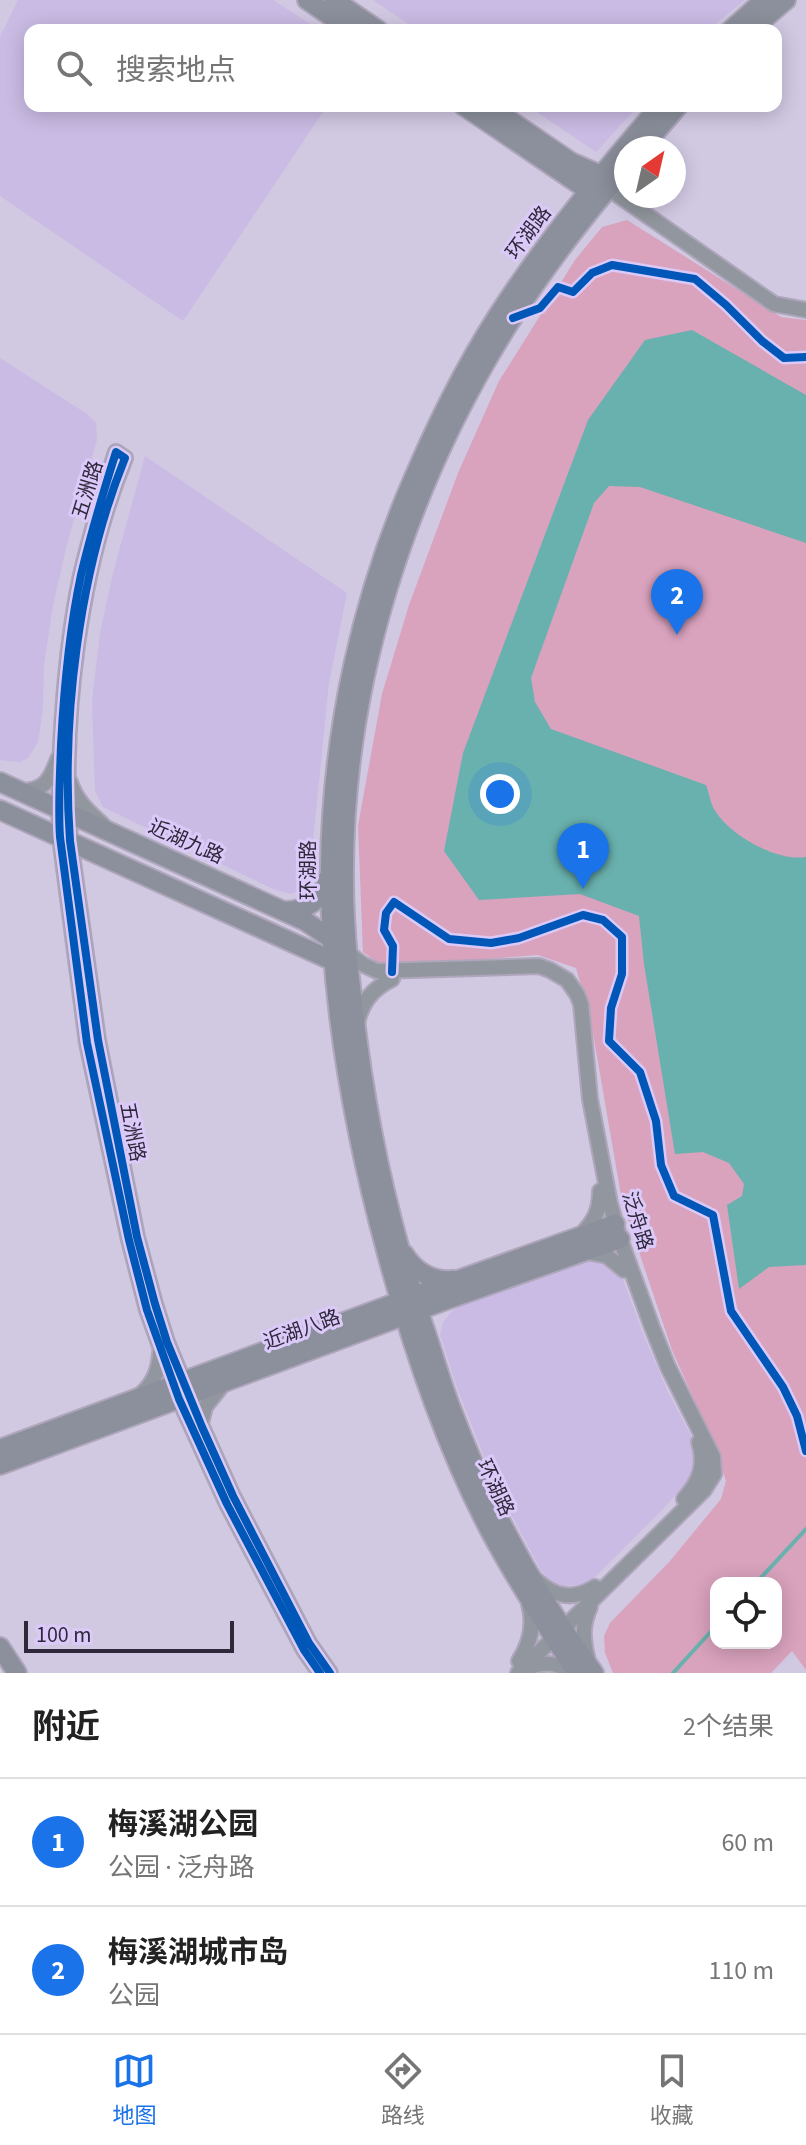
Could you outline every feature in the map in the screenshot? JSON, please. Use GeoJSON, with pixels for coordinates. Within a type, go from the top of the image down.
{"type":"FeatureCollection","features":[{"type":"Feature","properties":{"kind":"main road"},"geometry":{"type":"LineString","coordinates":[[307,0],[342,24]]}},
{"type":"Feature","properties":{"kind":"main road"},"geometry":{"type":"LineString","coordinates":[[334,0],[369,24]]}},
{"type":"Feature","properties":{"kind":"main road"},"geometry":{"type":"LineString","coordinates":[[738,24],[764,0]]}},
{"type":"Feature","properties":{"kind":"main road"},"geometry":{"type":"LineString","coordinates":[[758,24],[786,0]]}},
{"type":"Feature","properties":{"kind":"main road"},"geometry":{"type":"LineString","coordinates":[[476,112],[608,180]]}},
{"type":"Feature","properties":{"kind":"main road"},"geometry":{"type":"LineString","coordinates":[[498,112],[571,162],[608,180]]}},
{"type":"Feature","properties":{"kind":"main road","name":"环湖路"},"geometry":{"type":"LineString","coordinates":[[584,1672],[557,1630],[507,1536],[424,1352],[359,1142],[339,1010],[344,843],[356,733],[375,637],[404,541],[447,437],[513,318],[656,112]]}},
{"type":"Feature","properties":{"kind":"main road"},"geometry":{"type":"LineString","coordinates":[[652,136],[673,112]]}},
{"type":"Feature","properties":{"kind":"main road","name":"环湖路"},"geometry":{"type":"LineString","coordinates":[[394,1252],[365,1096],[330,867],[334,796],[344,716],[361,634],[378,575],[414,475],[444,412],[482,341],[539,256],[608,180]]}},
{"type":"Feature","properties":{"kind":"main road","name":"近湖九路"},"geometry":{"type":"LineString","coordinates":[[0,782],[305,921],[342,951]]}},
{"type":"Feature","properties":{"kind":"main road"},"geometry":{"type":"LineString","coordinates":[[0,810],[277,934],[342,951]]}},
{"type":"Feature","properties":{"kind":"main road"},"geometry":{"type":"LineString","coordinates":[[284,911],[299,911],[318,898],[326,886],[330,867]]}},
{"type":"Feature","properties":{"kind":"main road"},"geometry":{"type":"LineString","coordinates":[[277,934],[326,976],[339,1010]]}},
{"type":"Feature","properties":{"kind":"main road","name":"近湖八路"},"geometry":{"type":"LineString","coordinates":[[0,1449],[142,1404],[614,1233]]}},
{"type":"Feature","properties":{"kind":"main road"},"geometry":{"type":"LineString","coordinates":[[394,1252],[430,1277],[457,1288],[435,1320],[424,1352],[365,1322],[388,1288],[394,1252]]}},
{"type":"Feature","properties":{"kind":"main road","name":"环湖路"},"geometry":{"type":"LineString","coordinates":[[424,1352],[434,1404],[486,1523],[526,1596],[557,1630]]}},
{"type":"Feature","properties":{"kind":"main road","name":"近湖八路"},"geometry":{"type":"LineString","coordinates":[[0,1465],[142,1404]]}},
{"type":"Feature","properties":{"kind":"main road"},"geometry":{"type":"LineString","coordinates":[[0,1647],[17,1673]]}},
{"type":"Feature","properties":{"kind":"street"},"geometry":{"type":"LineString","coordinates":[[608,180],[774,304],[806,310]]}},
{"type":"Feature","properties":{"kind":"street","name":"五洲路"},"geometry":{"type":"LineString","coordinates":[[63,811],[69,778],[71,709],[86,591],[111,492],[125,458],[116,452],[96,516],[68,650],[61,747],[63,811],[70,874],[98,1040],[131,1206],[163,1343],[227,1504],[304,1650],[320,1673]]}},
{"type":"Feature","properties":{"kind":"street"},"geometry":{"type":"LineString","coordinates":[[20,791],[34,791],[43,786],[56,764],[61,747]]}},
{"type":"Feature","properties":{"kind":"street"},"geometry":{"type":"LineString","coordinates":[[69,778],[82,806],[112,833]]}},
{"type":"Feature","properties":{"kind":"street"},"geometry":{"type":"LineString","coordinates":[[21,819],[50,844],[70,874],[86,856],[106,857]]}},
{"type":"Feature","properties":{"kind":"street","name":"泛舟路"},"geometry":{"type":"LineString","coordinates":[[342,951],[377,971],[539,966],[567,980],[577,994],[583,1012],[593,1123],[614,1233],[668,1367],[711,1451],[715,1465],[714,1474],[704,1490],[597,1590]]}},
{"type":"Feature","properties":{"kind":"street","name":"泛舟路"},"geometry":{"type":"LineString","coordinates":[[342,951],[370,977],[535,974],[562,987],[573,1003],[576,1016],[585,1108],[600,1191],[624,1270],[652,1345],[697,1437],[703,1459],[703,1469],[688,1495],[519,1669],[507,1673]]}},
{"type":"Feature","properties":{"kind":"street"},"geometry":{"type":"LineString","coordinates":[[356,1027],[360,1009],[367,998],[392,979]]}},
{"type":"Feature","properties":{"kind":"street"},"geometry":{"type":"LineString","coordinates":[[600,1191],[600,1208],[580,1244],[616,1261],[624,1270]]}},
{"type":"Feature","properties":{"kind":"street"},"geometry":{"type":"LineString","coordinates":[[163,1343],[186,1362],[221,1376],[197,1429],[166,1412],[142,1404],[158,1372],[163,1343]]}},
{"type":"Feature","properties":{"kind":"street","name":"五洲路"},"geometry":{"type":"LineString","coordinates":[[197,1429],[309,1643],[330,1673]]}},
{"type":"Feature","properties":{"kind":"street"},"geometry":{"type":"LineString","coordinates":[[528,1573],[542,1585],[568,1596],[597,1590]]}},
{"type":"Feature","properties":{"kind":"street"},"geometry":{"type":"LineString","coordinates":[[519,1669],[551,1663],[584,1672],[583,1626],[597,1590]]}},
{"type":"Feature","properties":{"kind":"street"},"geometry":{"type":"LineString","coordinates":[[519,1669],[532,1622],[526,1596]]}},
{"type":"Feature","properties":{"kind":"shaded area"},"geometry":{"type":"Polygon","coordinates":[[[18,0],[273,0],[311,24],[24,24],[24,112],[323,112],[183,321],[0,196],[0,37],[18,0]]]}},
{"type":"Feature","properties":{"kind":"shaded area"},"geometry":{"type":"Polygon","coordinates":[[[373,0],[745,0],[715,24],[408,24],[373,0]]]}},
{"type":"Feature","properties":{"kind":"shaded area"},"geometry":{"type":"Polygon","coordinates":[[[537,112],[633,112],[596,152],[537,112]]]}},
{"type":"Feature","properties":{"kind":"shaded area"},"geometry":{"type":"Polygon","coordinates":[[[627,220],[781,317],[806,320],[806,1670],[792,1651],[771,1673],[613,1673],[605,1653],[604,1636],[610,1623],[670,1561],[721,1499],[726,1481],[713,1442],[672,1350],[622,1201],[594,1039],[576,968],[538,955],[384,967],[363,952],[358,826],[382,694],[409,605],[458,473],[499,381],[575,260],[602,227],[627,220]]]}},
{"type":"Feature","properties":{"kind":"shaded area"},"geometry":{"type":"Polygon","coordinates":[[[692,330],[806,395],[806,543],[640,487],[609,486],[594,503],[531,678],[535,702],[551,729],[706,785],[714,809],[742,837],[768,851],[806,857],[806,1265],[769,1267],[739,1289],[727,1205],[742,1196],[744,1184],[729,1163],[703,1152],[675,1154],[639,916],[580,894],[479,900],[444,851],[463,753],[588,420],[645,340],[692,330]]]}},
{"type":"Feature","properties":{"kind":"shaded area"},"geometry":{"type":"Polygon","coordinates":[[[0,358],[87,414],[96,423],[97,440],[53,606],[44,665],[38,742],[28,758],[19,762],[0,760],[0,358]]]}},
{"type":"Feature","properties":{"kind":"shaded area"},"geometry":{"type":"Polygon","coordinates":[[[145,456],[347,593],[329,683],[309,880],[302,890],[291,894],[273,889],[103,807],[95,791],[92,701],[100,633],[145,456]]]}},
{"type":"Feature","properties":{"kind":"shaded area"},"geometry":{"type":"Polygon","coordinates":[[[577,1259],[605,1264],[622,1277],[644,1336],[668,1392],[694,1441],[695,1450],[692,1471],[683,1487],[662,1510],[594,1578],[581,1585],[565,1586],[550,1581],[540,1569],[494,1482],[440,1335],[443,1323],[451,1312],[464,1303],[577,1259]]]}},
{"type":"Feature","properties":{"kind":"waterway"},"geometry":{"type":"LineString","coordinates":[[762,1577],[806,1529]]}},
{"type":"Feature","properties":{"kind":"waterway"},"geometry":{"type":"LineString","coordinates":[[673,1673],[710,1633]]}},
{"type":"Feature","properties":{"kind":"cycle path"},"geometry":{"type":"LineString","coordinates":[[513,318],[540,308],[558,287],[573,292],[592,273],[612,265],[695,279],[784,358],[806,357]]}},
{"type":"Feature","properties":{"kind":"cycle path"},"geometry":{"type":"LineString","coordinates":[[320,1673],[304,1650],[227,1504],[179,1399],[147,1310],[87,1043],[60,837],[61,745],[77,596],[116,452],[125,458],[109,502],[85,597],[71,696],[68,746],[70,841],[98,1040],[137,1237],[167,1342],[233,1496],[309,1643],[330,1673]]}},
{"type":"Feature","properties":{"kind":"cycle path"},"geometry":{"type":"LineString","coordinates":[[392,972],[393,946],[384,930],[386,913],[394,902],[449,939],[491,943],[519,938],[583,915],[603,920],[622,937],[622,974],[611,1008],[609,1041],[640,1072],[656,1121],[661,1165],[674,1196],[713,1215],[731,1311],[783,1387],[797,1416],[806,1451]]}},
{"type":"Feature","properties":{"kind":"place","name":"梅溪湖城市岛"},"geometry":{"type":"Point","coordinates":[677,635]}},
{"type":"Feature","properties":{"kind":"place","name":"梅溪湖公园"},"geometry":{"type":"Point","coordinates":[583,889]}}]}
